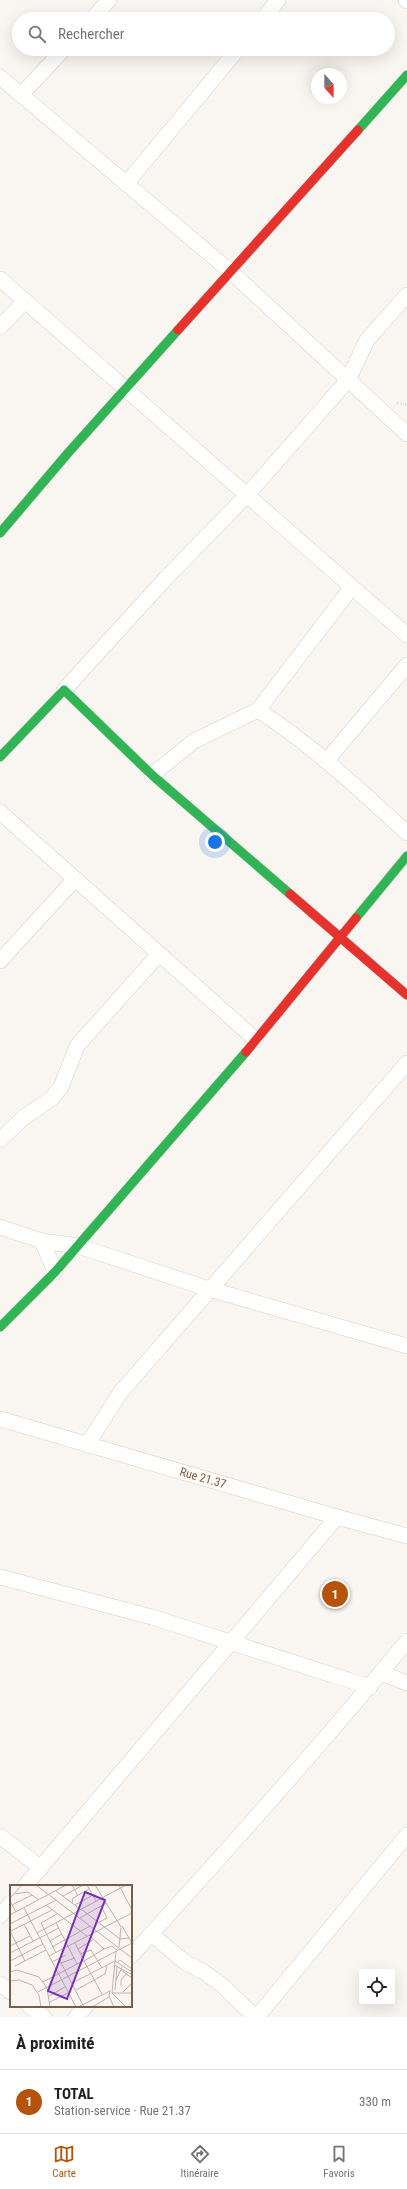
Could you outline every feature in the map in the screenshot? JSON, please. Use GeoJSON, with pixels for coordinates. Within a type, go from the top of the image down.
{"type":"FeatureCollection","features":[{"type":"Feature","properties":{"kind":"street"},"geometry":{"type":"LineString","coordinates":[[98,12],[109,0]]}},
{"type":"Feature","properties":{"kind":"street"},"geometry":{"type":"LineString","coordinates":[[269,12],[278,0]]}},
{"type":"Feature","properties":{"kind":"street"},"geometry":{"type":"LineString","coordinates":[[21,95],[57,56]]}},
{"type":"Feature","properties":{"kind":"street"},"geometry":{"type":"LineString","coordinates":[[126,184],[232,56]]}},
{"type":"Feature","properties":{"kind":"street"},"geometry":{"type":"LineString","coordinates":[[0,532],[126,388],[407,75]]}},
{"type":"Feature","properties":{"kind":"street"},"geometry":{"type":"LineString","coordinates":[[0,77],[231,272],[407,434]]}},
{"type":"Feature","properties":{"kind":"street"},"geometry":{"type":"LineString","coordinates":[[0,279],[407,635]]}},
{"type":"Feature","properties":{"kind":"street"},"geometry":{"type":"LineString","coordinates":[[0,757],[178,566],[247,495],[348,380],[367,340],[407,295]]}},
{"type":"Feature","properties":{"kind":"street"},"geometry":{"type":"LineString","coordinates":[[0,327],[25,301]]}},
{"type":"Feature","properties":{"kind":"street"},"geometry":{"type":"LineString","coordinates":[[152,775],[194,741],[258,710],[352,587]]}},
{"type":"Feature","properties":{"kind":"street"},"geometry":{"type":"LineString","coordinates":[[327,760],[407,665]]}},
{"type":"Feature","properties":{"kind":"street"},"geometry":{"type":"LineString","coordinates":[[64,690],[152,775],[407,995]]}},
{"type":"Feature","properties":{"kind":"street"},"geometry":{"type":"LineString","coordinates":[[258,710],[289,730],[327,760],[407,833]]}},
{"type":"Feature","properties":{"kind":"street"},"geometry":{"type":"LineString","coordinates":[[0,812],[256,1040]]}},
{"type":"Feature","properties":{"kind":"street"},"geometry":{"type":"LineString","coordinates":[[0,1327],[55,1272],[214,1091],[407,856]]}},
{"type":"Feature","properties":{"kind":"street"},"geometry":{"type":"LineString","coordinates":[[0,960],[75,879]]}},
{"type":"Feature","properties":{"kind":"street"},"geometry":{"type":"LineString","coordinates":[[0,1140],[23,1118],[52,1098],[62,1087],[77,1046],[159,954]]}},
{"type":"Feature","properties":{"kind":"street"},"geometry":{"type":"LineString","coordinates":[[87,1444],[120,1393],[407,1063]]}},
{"type":"Feature","properties":{"kind":"street"},"geometry":{"type":"LineString","coordinates":[[0,1227],[42,1241],[78,1246],[209,1289],[407,1346]]}},
{"type":"Feature","properties":{"kind":"street"},"geometry":{"type":"LineString","coordinates":[[42,1241],[55,1272]]}},
{"type":"Feature","properties":{"kind":"street","name":"Rue 21.37"},"geometry":{"type":"LineString","coordinates":[[0,1419],[407,1536]]}},
{"type":"Feature","properties":{"kind":"street"},"geometry":{"type":"LineString","coordinates":[[26,1885],[337,1517]]}},
{"type":"Feature","properties":{"kind":"street"},"geometry":{"type":"LineString","coordinates":[[0,1577],[152,1618],[370,1687]]}},
{"type":"Feature","properties":{"kind":"street"},"geometry":{"type":"LineString","coordinates":[[132,1955],[370,1687],[407,1641]]}},
{"type":"Feature","properties":{"kind":"street"},"geometry":{"type":"LineString","coordinates":[[381,1673],[407,1683]]}},
{"type":"Feature","properties":{"kind":"street"},"geometry":{"type":"LineString","coordinates":[[151,1934],[185,1962],[204,1972],[223,1986],[256,2017],[407,1834]]}},
{"type":"Feature","properties":{"kind":"street"},"geometry":{"type":"LineString","coordinates":[[0,1836],[41,1868]]}},
{"type":"Feature","properties":{"kind":"street"},"geometry":{"type":"LineString","coordinates":[[0,1916],[10,1904]]}},
{"type":"Feature","properties":{"kind":"street"},"geometry":{"type":"LineString","coordinates":[[0,1984],[10,1991]]}},
{"type":"Feature","properties":{"kind":"street"},"geometry":{"type":"LineString","coordinates":[[30,2007],[44,2017]]}},
{"type":"Feature","properties":{"kind":"street"},"geometry":{"type":"LineString","coordinates":[[76,2017],[85,2007]]}},
{"type":"Feature","properties":{"kind":"traffic: fast"},"geometry":{"type":"LineString","coordinates":[[358,130],[407,75]]}},
{"type":"Feature","properties":{"kind":"traffic: fast"},"geometry":{"type":"LineString","coordinates":[[0,533],[68,453],[178,330]]}},
{"type":"Feature","properties":{"kind":"traffic: fast"},"geometry":{"type":"LineString","coordinates":[[0,757],[64,690],[152,775],[290,894]]}},
{"type":"Feature","properties":{"kind":"traffic: fast"},"geometry":{"type":"LineString","coordinates":[[356,918],[407,856]]}},
{"type":"Feature","properties":{"kind":"traffic: fast"},"geometry":{"type":"LineString","coordinates":[[0,1327],[55,1272],[246,1052]]}},
{"type":"Feature","properties":{"kind":"traffic: jam"},"geometry":{"type":"LineString","coordinates":[[178,330],[358,130]]}},
{"type":"Feature","properties":{"kind":"traffic: jam"},"geometry":{"type":"LineString","coordinates":[[290,894],[407,995]]}},
{"type":"Feature","properties":{"kind":"traffic: jam"},"geometry":{"type":"LineString","coordinates":[[246,1052],[356,918]]}},
{"type":"Feature","properties":{"kind":"place","name":"TOTAL"},"geometry":{"type":"Point","coordinates":[335,1594]}}]}
